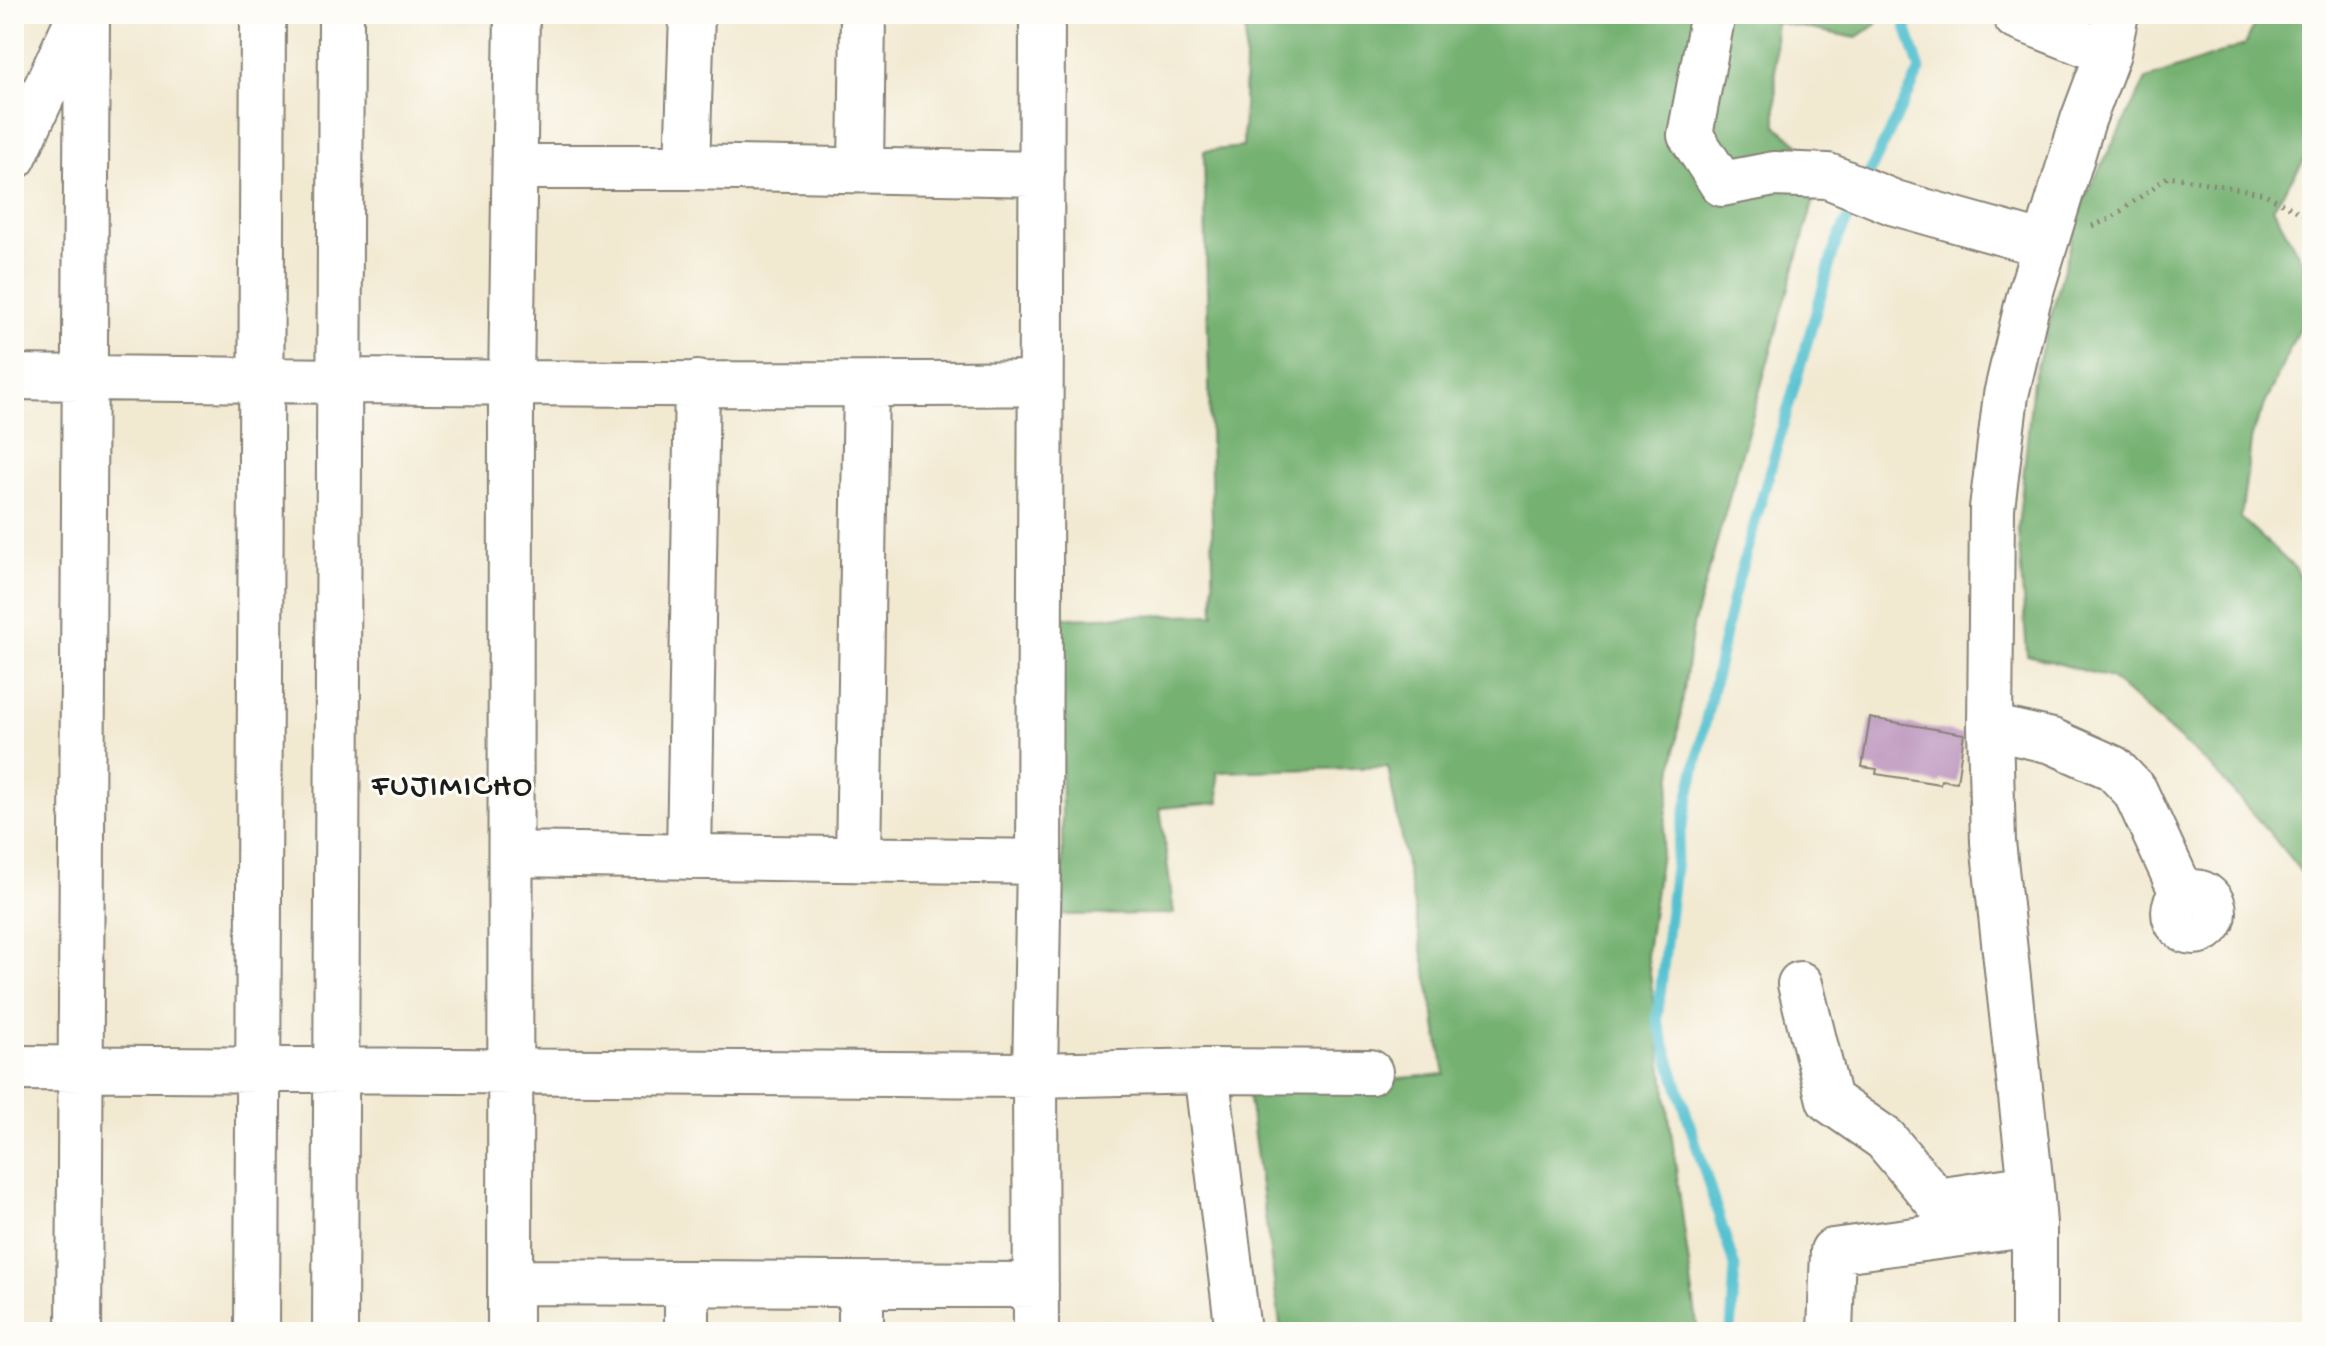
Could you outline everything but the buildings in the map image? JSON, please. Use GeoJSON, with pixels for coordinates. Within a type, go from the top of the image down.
{"type":"FeatureCollection","features":[{"type":"Feature","properties":{"kind":"street"},"geometry":{"type":"LineString","coordinates":[[14,157],[80,14]]}},
{"type":"Feature","properties":{"kind":"street"},"geometry":{"type":"LineString","coordinates":[[79,1332],[87,14]]}},
{"type":"Feature","properties":{"kind":"street"},"geometry":{"type":"LineString","coordinates":[[257,1332],[263,14]]}},
{"type":"Feature","properties":{"kind":"street"},"geometry":{"type":"LineString","coordinates":[[335,1332],[341,14]]}},
{"type":"Feature","properties":{"kind":"street"},"geometry":{"type":"LineString","coordinates":[[510,1332],[511,382],[517,14]]}},
{"type":"Feature","properties":{"kind":"street"},"geometry":{"type":"LineString","coordinates":[[687,167],[692,14]]}},
{"type":"Feature","properties":{"kind":"street"},"geometry":{"type":"LineString","coordinates":[[861,170],[863,14]]}},
{"type":"Feature","properties":{"kind":"street"},"geometry":{"type":"LineString","coordinates":[[1036,1332],[1042,14]]}},
{"type":"Feature","properties":{"kind":"street"},"geometry":{"type":"LineString","coordinates":[[1713,14],[1690,135],[1722,184],[1774,174],[1828,176],[1885,199],[2045,245]]}},
{"type":"Feature","properties":{"kind":"street"},"geometry":{"type":"LineString","coordinates":[[2015,14],[2016,17],[2112,33],[2028,301],[2006,395],[1992,508],[1990,727],[1993,842],[2032,1206],[2034,1332]]}},
{"type":"Feature","properties":{"kind":"street"},"geometry":{"type":"LineString","coordinates":[[516,167],[1042,174]]}},
{"type":"Feature","properties":{"kind":"street"},"geometry":{"type":"LineString","coordinates":[[14,377],[261,382],[1040,383]]}},
{"type":"Feature","properties":{"kind":"street"},"geometry":{"type":"LineString","coordinates":[[689,857],[697,383]]}},
{"type":"Feature","properties":{"kind":"street"},"geometry":{"type":"LineString","coordinates":[[858,859],[866,385]]}},
{"type":"Feature","properties":{"kind":"street"},"geometry":{"type":"LineString","coordinates":[[1990,727],[2029,733],[2113,768],[2135,791],[2183,895]]}},
{"type":"Feature","properties":{"kind":"street"},"geometry":{"type":"LineString","coordinates":[[512,854],[1039,862]]}},
{"type":"Feature","properties":{"kind":"street"},"geometry":{"type":"LineString","coordinates":[[1800,984],[1829,1100],[1885,1139],[1937,1201],[2032,1206]]}},
{"type":"Feature","properties":{"kind":"street"},"geometry":{"type":"LineString","coordinates":[[14,1068],[1035,1075],[1206,1071],[1370,1072]]}},
{"type":"Feature","properties":{"kind":"street"},"geometry":{"type":"LineString","coordinates":[[1206,1071],[1238,1332]]}},
{"type":"Feature","properties":{"kind":"street"},"geometry":{"type":"LineString","coordinates":[[1830,1332],[1833,1251],[2032,1206]]}},
{"type":"Feature","properties":{"kind":"street"},"geometry":{"type":"LineString","coordinates":[[510,1282],[1036,1285]]}},
{"type":"Feature","properties":{"kind":"street"},"geometry":{"type":"LineString","coordinates":[[687,1285],[687,1332]]}},
{"type":"Feature","properties":{"kind":"street"},"geometry":{"type":"LineString","coordinates":[[861,1286],[861,1332]]}},
{"type":"Feature","properties":{"kind":"path"},"geometry":{"type":"LineString","coordinates":[[2045,245],[2110,219],[2169,176],[2265,194],[2312,219]]}},
{"type":"Feature","properties":{"kind":"green space"},"geometry":{"type":"Polygon","coordinates":[[[1246,14],[1874,14],[1877,24],[1856,38],[1775,22],[1776,126],[1824,164],[1693,626],[1647,952],[1698,1332],[1281,1332],[1248,1092],[1445,1074],[1388,767],[1217,772],[1219,803],[1160,808],[1174,914],[1063,915],[1060,618],[1214,614],[1204,151],[1243,147],[1246,14]]]}},
{"type":"Feature","properties":{"kind":"green space"},"geometry":{"type":"Polygon","coordinates":[[[2259,14],[2312,14],[2309,153],[2273,208],[2302,261],[2309,305],[2252,434],[2241,518],[2296,569],[2312,600],[2312,886],[2209,765],[2111,678],[2027,655],[2018,529],[2033,381],[2082,203],[2146,79],[2244,45],[2259,14]]]}},
{"type":"Feature","properties":{"kind":"waterway"},"geometry":{"type":"LineString","coordinates":[[1865,182],[1920,70],[1902,14]]}},
{"type":"Feature","properties":{"kind":"waterway"},"geometry":{"type":"LineString","coordinates":[[1731,1332],[1735,1268],[1657,1020],[1677,850],[1733,598],[1836,243],[1858,198]]}},
{"type":"Feature","properties":{"kind":"district","name":"FUJIMICHO"},"geometry":{"type":"Point","coordinates":[453,788]}}]}
